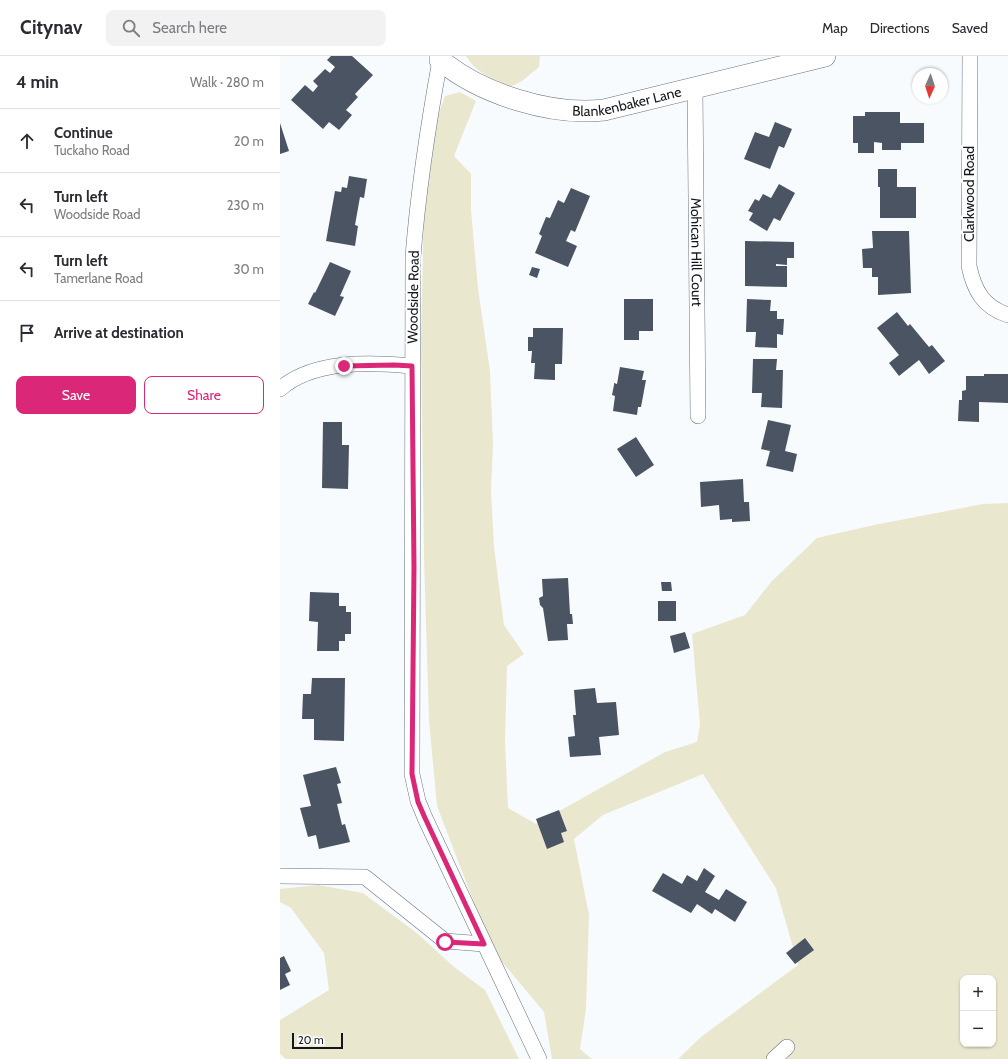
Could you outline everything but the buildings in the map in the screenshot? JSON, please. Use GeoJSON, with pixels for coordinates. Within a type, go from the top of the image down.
{"type":"FeatureCollection","features":[{"type":"Feature","properties":{"kind":"street","name":"Blankenbaker Lane"},"geometry":{"type":"LineString","coordinates":[[440,58],[455,73],[508,97],[540,107],[574,112],[604,110],[825,56]]}},
{"type":"Feature","properties":{"kind":"street","name":"Clarkwood Road"},"geometry":{"type":"LineString","coordinates":[[970,56],[969,266],[973,284],[986,303],[991,308],[1008,314]]}},
{"type":"Feature","properties":{"kind":"street","name":"Woodside Road"},"geometry":{"type":"LineString","coordinates":[[440,58],[430,112],[417,211],[413,257],[412,366],[414,567],[412,774],[418,802],[425,818],[539,1059]]}},
{"type":"Feature","properties":{"kind":"street","name":"Mohican Hill Court"},"geometry":{"type":"LineString","coordinates":[[695,89],[698,416]]}},
{"type":"Feature","properties":{"kind":"street"},"geometry":{"type":"LineString","coordinates":[[280,389],[301,377],[327,368],[394,365],[412,366]]}},
{"type":"Feature","properties":{"kind":"street"},"geometry":{"type":"LineString","coordinates":[[280,876],[365,877],[445,942],[484,944]]}},
{"type":"Feature","properties":{"kind":"street"},"geometry":{"type":"LineString","coordinates":[[774,1059],[787,1047]]}},
{"type":"Feature","properties":{"kind":"shaded area"},"geometry":{"type":"Polygon","coordinates":[[[466,56],[540,56],[539,67],[522,81],[510,87],[480,71],[466,56]]]}},
{"type":"Feature","properties":{"kind":"shaded area"},"geometry":{"type":"Polygon","coordinates":[[[460,92],[476,101],[454,156],[471,174],[471,210],[478,288],[490,371],[493,445],[491,490],[494,547],[504,625],[524,654],[507,666],[505,741],[508,808],[536,824],[665,752],[697,742],[700,725],[692,634],[745,615],[772,581],[817,538],[874,525],[983,504],[1008,503],[1008,1059],[678,1059],[701,1037],[798,965],[776,888],[703,774],[603,815],[574,839],[589,915],[586,1009],[580,1049],[592,1059],[552,1059],[544,1012],[492,950],[437,806],[429,721],[424,557],[421,341],[424,202],[438,115],[445,96],[460,92]]]}},
{"type":"Feature","properties":{"kind":"shaded area"},"geometry":{"type":"Polygon","coordinates":[[[318,885],[363,893],[418,934],[454,967],[485,990],[519,1059],[286,1059],[280,1054],[280,1020],[329,990],[324,953],[291,908],[280,902],[280,889],[318,885]]]}},
{"type":"Feature","properties":{"kind":"route"},"geometry":{"type":"LineString","coordinates":[[344,366],[412,366],[414,567],[412,774],[418,802],[484,944],[445,942]]}}]}
